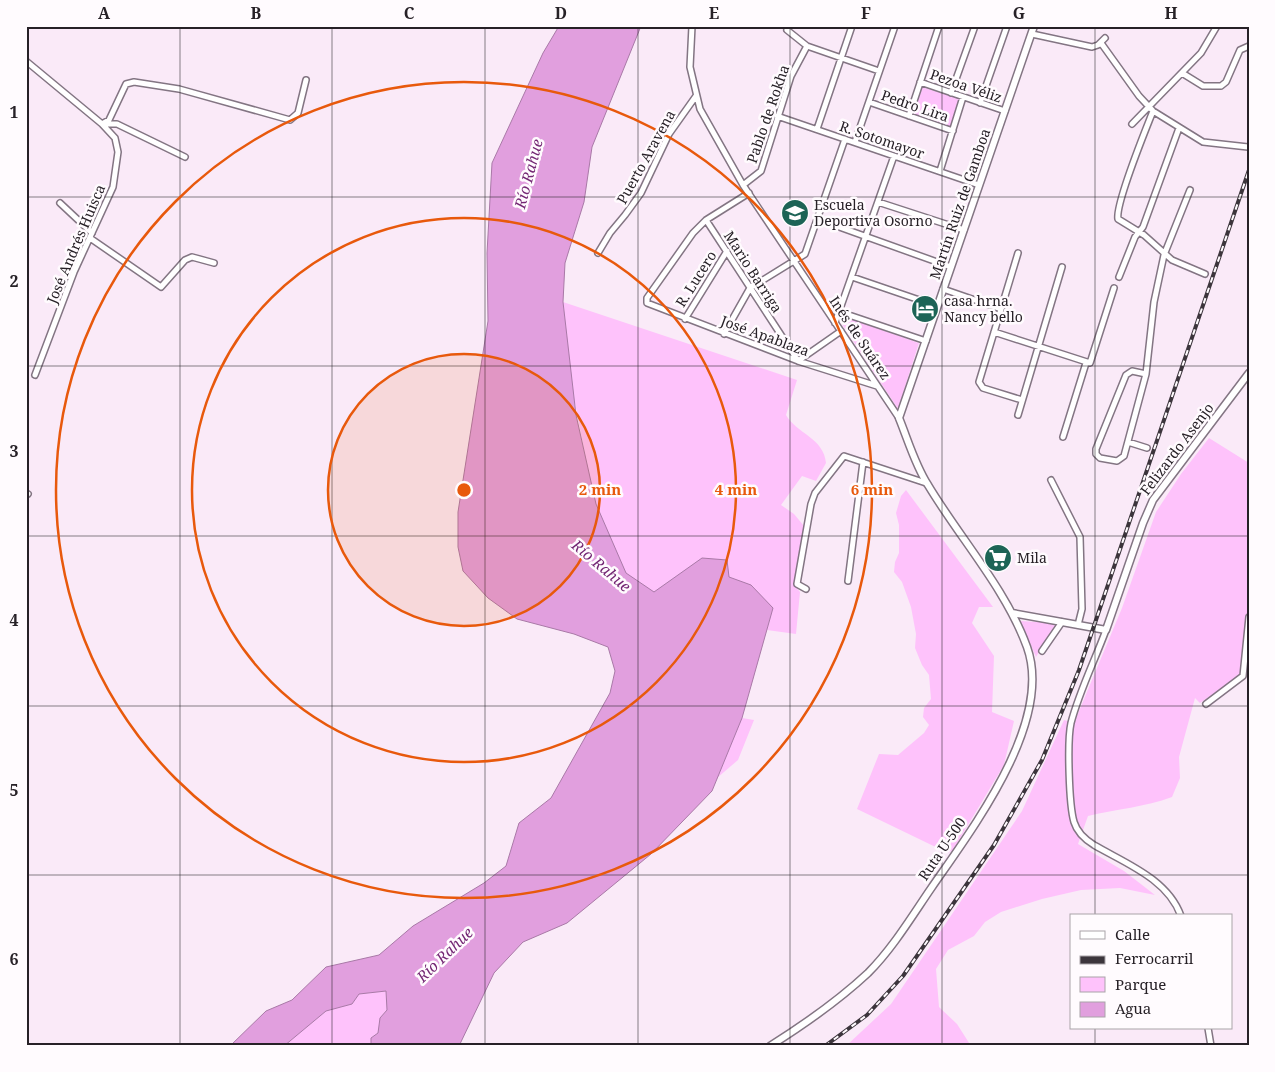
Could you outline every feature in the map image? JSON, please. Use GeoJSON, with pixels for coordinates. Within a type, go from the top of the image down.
{"type":"FeatureCollection","features":[{"type":"Feature","properties":{"kind":"street","name":"Inés de Suárez"},"geometry":{"type":"LineString","coordinates":[[692,26],[690,67],[696,96],[700,109],[716,141],[748,193],[899,418],[926,483],[1012,613]]}},
{"type":"Feature","properties":{"kind":"street"},"geometry":{"type":"LineString","coordinates":[[817,129],[852,26]]}},
{"type":"Feature","properties":{"kind":"street"},"geometry":{"type":"LineString","coordinates":[[855,142],[895,26]]}},
{"type":"Feature","properties":{"kind":"street"},"geometry":{"type":"LineString","coordinates":[[909,116],[939,26]]}},
{"type":"Feature","properties":{"kind":"street"},"geometry":{"type":"LineString","coordinates":[[951,93],[975,26]]}},
{"type":"Feature","properties":{"kind":"street"},"geometry":{"type":"LineString","coordinates":[[980,103],[1007,26]]}},
{"type":"Feature","properties":{"kind":"street","name":"Martín Ruiz de Gamboa"},"geometry":{"type":"LineString","coordinates":[[899,418],[1034,26]]}},
{"type":"Feature","properties":{"kind":"street"},"geometry":{"type":"LineString","coordinates":[[1132,124],[1205,48],[1217,26]]}},
{"type":"Feature","properties":{"kind":"street"},"geometry":{"type":"LineString","coordinates":[[787,30],[807,46],[879,71]]}},
{"type":"Feature","properties":{"kind":"street"},"geometry":{"type":"LineString","coordinates":[[1032,34],[1092,47],[1101,43],[1105,38]]}},
{"type":"Feature","properties":{"kind":"street"},"geometry":{"type":"LineString","coordinates":[[1101,43],[1153,110],[1179,128],[1206,143],[1248,147]]}},
{"type":"Feature","properties":{"kind":"street","name":"Pablo de Rokha"},"geometry":{"type":"LineString","coordinates":[[743,185],[761,171],[791,76],[807,46]]}},
{"type":"Feature","properties":{"kind":"street"},"geometry":{"type":"LineString","coordinates":[[1182,73],[1203,86],[1221,86],[1226,82],[1240,50],[1249,46]]}},
{"type":"Feature","properties":{"kind":"street","name":"José Andrés Huisca"},"geometry":{"type":"LineString","coordinates":[[26,61],[102,124],[115,138],[118,152],[113,187],[74,272],[35,375]]}},
{"type":"Feature","properties":{"kind":"street"},"geometry":{"type":"LineString","coordinates":[[102,124],[109,120],[124,87],[129,82],[178,89],[290,120],[298,113],[306,80]]}},
{"type":"Feature","properties":{"kind":"street","name":"Pezoa Véliz"},"geometry":{"type":"LineString","coordinates":[[920,82],[1005,111]]}},
{"type":"Feature","properties":{"kind":"street","name":"Puerto Aravena"},"geometry":{"type":"LineString","coordinates":[[598,253],[640,192],[669,134],[696,96]]}},
{"type":"Feature","properties":{"kind":"street"},"geometry":{"type":"LineString","coordinates":[[940,171],[963,97]]}},
{"type":"Feature","properties":{"kind":"street","name":"Pedro Lira"},"geometry":{"type":"LineString","coordinates":[[869,102],[953,131]]}},
{"type":"Feature","properties":{"kind":"street"},"geometry":{"type":"LineString","coordinates":[[1153,110],[1117,214],[1121,222],[1139,231],[1164,255],[1184,267],[1205,274]]}},
{"type":"Feature","properties":{"kind":"street","name":"R. Sotomayor"},"geometry":{"type":"LineString","coordinates":[[777,116],[979,185]]}},
{"type":"Feature","properties":{"kind":"street","name":"José Andrés Huisca"},"geometry":{"type":"LineString","coordinates":[[102,124],[117,124],[184,157]]}},
{"type":"Feature","properties":{"kind":"street"},"geometry":{"type":"LineString","coordinates":[[1118,277],[1139,231],[1143,227],[1179,128]]}},
{"type":"Feature","properties":{"kind":"street"},"geometry":{"type":"LineString","coordinates":[[724,334],[750,288],[794,262],[807,251],[845,139]]}},
{"type":"Feature","properties":{"kind":"street"},"geometry":{"type":"LineString","coordinates":[[835,323],[894,156]]}},
{"type":"Feature","properties":{"kind":"street"},"geometry":{"type":"LineString","coordinates":[[1146,374],[1134,371],[1126,373],[1096,449],[1096,454],[1100,458],[1118,461],[1124,456],[1146,374],[1154,302],[1164,255],[1190,190]]}},
{"type":"Feature","properties":{"kind":"street"},"geometry":{"type":"LineString","coordinates":[[706,220],[748,193]]}},
{"type":"Feature","properties":{"kind":"street"},"geometry":{"type":"LineString","coordinates":[[878,202],[964,230]]}},
{"type":"Feature","properties":{"kind":"street"},"geometry":{"type":"LineString","coordinates":[[60,203],[91,235],[161,287],[185,260],[192,257],[214,263]]}},
{"type":"Feature","properties":{"kind":"street"},"geometry":{"type":"LineString","coordinates":[[817,218],[951,267]]}},
{"type":"Feature","properties":{"kind":"street","name":"Mario Barriga"},"geometry":{"type":"LineString","coordinates":[[706,220],[798,361]]}},
{"type":"Feature","properties":{"kind":"street","name":"José Apablaza"},"geometry":{"type":"LineString","coordinates":[[706,220],[693,233],[654,287],[647,298],[647,303],[798,361],[878,386]]}},
{"type":"Feature","properties":{"kind":"street","name":"R. Lucero"},"geometry":{"type":"LineString","coordinates":[[685,319],[727,251]]}},
{"type":"Feature","properties":{"kind":"street"},"geometry":{"type":"LineString","coordinates":[[1018,253],[979,382],[983,388],[1022,400]]}},
{"type":"Feature","properties":{"kind":"street"},"geometry":{"type":"LineString","coordinates":[[1018,415],[1062,267]]}},
{"type":"Feature","properties":{"kind":"street"},"geometry":{"type":"LineString","coordinates":[[852,277],[938,306]]}},
{"type":"Feature","properties":{"kind":"street"},"geometry":{"type":"LineString","coordinates":[[994,332],[1086,363],[1092,360],[1114,288]]}},
{"type":"Feature","properties":{"kind":"street"},"geometry":{"type":"LineString","coordinates":[[943,289],[1001,309]]}},
{"type":"Feature","properties":{"kind":"street"},"geometry":{"type":"LineString","coordinates":[[840,312],[926,341]]}},
{"type":"Feature","properties":{"kind":"street"},"geometry":{"type":"LineString","coordinates":[[798,361],[841,331]]}},
{"type":"Feature","properties":{"kind":"street"},"geometry":{"type":"LineString","coordinates":[[1063,437],[1086,363]]}},
{"type":"Feature","properties":{"kind":"street","name":"Felizardo Asenjo"},"geometry":{"type":"LineString","coordinates":[[1106,630],[1143,523],[1153,500],[1249,373]]}},
{"type":"Feature","properties":{"kind":"street"},"geometry":{"type":"LineString","coordinates":[[1128,442],[1147,448]]}},
{"type":"Feature","properties":{"kind":"street"},"geometry":{"type":"LineString","coordinates":[[806,589],[797,584],[815,493],[844,456],[926,483]]}},
{"type":"Feature","properties":{"kind":"street"},"geometry":{"type":"LineString","coordinates":[[848,581],[863,462]]}},
{"type":"Feature","properties":{"kind":"street"},"geometry":{"type":"LineString","coordinates":[[1051,480],[1080,537],[1082,609],[1078,625]]}},
{"type":"Feature","properties":{"kind":"street"},"geometry":{"type":"LineString","coordinates":[[1012,613],[1106,630],[1070,729],[1071,804],[1075,824],[1092,844],[1154,881],[1174,900],[1180,914]]}},
{"type":"Feature","properties":{"kind":"street","name":"Ruta U-500"},"geometry":{"type":"LineString","coordinates":[[770,1046],[843,995],[882,958],[948,864],[1003,776],[1021,735],[1031,680],[1027,647],[1012,613]]}},
{"type":"Feature","properties":{"kind":"street"},"geometry":{"type":"LineString","coordinates":[[1206,704],[1246,676],[1249,617]]}},
{"type":"Feature","properties":{"kind":"street"},"geometry":{"type":"LineString","coordinates":[[1042,652],[1062,622]]}},
{"type":"Feature","properties":{"kind":"street"},"geometry":{"type":"LineString","coordinates":[[1208,1030],[1211,1046]]}},
{"type":"Feature","properties":{"kind":"green space"},"geometry":{"type":"Polygon","coordinates":[[[922,87],[960,99],[951,127],[913,115],[922,87]]]}},
{"type":"Feature","properties":{"kind":"green space"},"geometry":{"type":"Polygon","coordinates":[[[563,302],[797,380],[786,415],[820,448],[826,463],[816,481],[802,476],[781,505],[794,514],[804,526],[794,585],[800,592],[796,634],[767,630],[772,608],[654,600],[622,577],[590,506],[584,450],[570,377],[563,302]]]}},
{"type":"Feature","properties":{"kind":"green space"},"geometry":{"type":"Polygon","coordinates":[[[842,316],[919,343],[898,409],[840,321],[842,316]]]}},
{"type":"Feature","properties":{"kind":"green space"},"geometry":{"type":"Polygon","coordinates":[[[1209,438],[1249,463],[1249,598],[1241,675],[1200,703],[1195,698],[1179,757],[1180,778],[1172,797],[1141,806],[1088,816],[1078,844],[1124,871],[1155,895],[1120,888],[1081,890],[1042,899],[1001,912],[985,922],[974,936],[948,950],[936,969],[939,1007],[957,1024],[971,1046],[846,1046],[891,1004],[1022,811],[1064,720],[1074,723],[1122,608],[1156,512],[1181,474],[1209,438]]]}},
{"type":"Feature","properties":{"kind":"green space"},"geometry":{"type":"Polygon","coordinates":[[[906,490],[993,607],[979,607],[972,623],[994,656],[992,712],[1014,721],[1004,765],[953,850],[948,853],[857,809],[879,754],[898,755],[924,733],[929,725],[923,717],[924,708],[931,699],[929,675],[922,665],[915,648],[916,634],[911,607],[902,582],[894,572],[895,562],[899,553],[899,525],[896,513],[901,496],[906,490]]]}},
{"type":"Feature","properties":{"kind":"green space"},"geometry":{"type":"Polygon","coordinates":[[[1020,621],[1056,623],[1036,657],[1020,621]]]}},
{"type":"Feature","properties":{"kind":"green space"},"geometry":{"type":"Polygon","coordinates":[[[742,718],[754,720],[738,760],[717,778],[742,718]]]}},
{"type":"Feature","properties":{"kind":"green space"},"geometry":{"type":"Polygon","coordinates":[[[386,991],[387,1010],[380,1018],[378,1033],[371,1038],[371,1046],[284,1046],[326,1011],[352,1004],[359,994],[386,991]]]}},
{"type":"Feature","properties":{"kind":"water","name":"Río Rahue"},"geometry":{"type":"Polygon","coordinates":[[[559,26],[641,26],[592,147],[584,202],[565,263],[563,302],[576,415],[596,504],[626,573],[654,592],[702,558],[727,560],[729,577],[751,585],[773,608],[742,718],[712,791],[651,854],[567,923],[523,942],[494,973],[459,1046],[371,1046],[371,1038],[378,1033],[380,1018],[387,1010],[386,991],[359,994],[352,1004],[326,1011],[284,1046],[230,1046],[266,1011],[292,1000],[326,967],[379,955],[413,926],[484,883],[506,866],[519,823],[551,798],[610,693],[615,671],[608,647],[574,634],[517,619],[488,598],[463,571],[458,547],[458,512],[488,321],[487,253],[492,163],[543,53],[559,26]]]}},
{"type":"Feature","properties":{"kind":"railway"},"geometry":{"type":"LineString","coordinates":[[825,1046],[867,1015],[903,976],[994,845],[1042,760],[1079,670],[1249,170]]}},
{"type":"Feature","properties":{"kind":"place","name":"Escuela Deportiva Osorno"},"geometry":{"type":"Point","coordinates":[795,213]}},
{"type":"Feature","properties":{"kind":"place","name":"casa hrna. Nancy bello"},"geometry":{"type":"Point","coordinates":[925,309]}},
{"type":"Feature","properties":{"kind":"place","name":"Mila"},"geometry":{"type":"Point","coordinates":[998,558]}}]}
